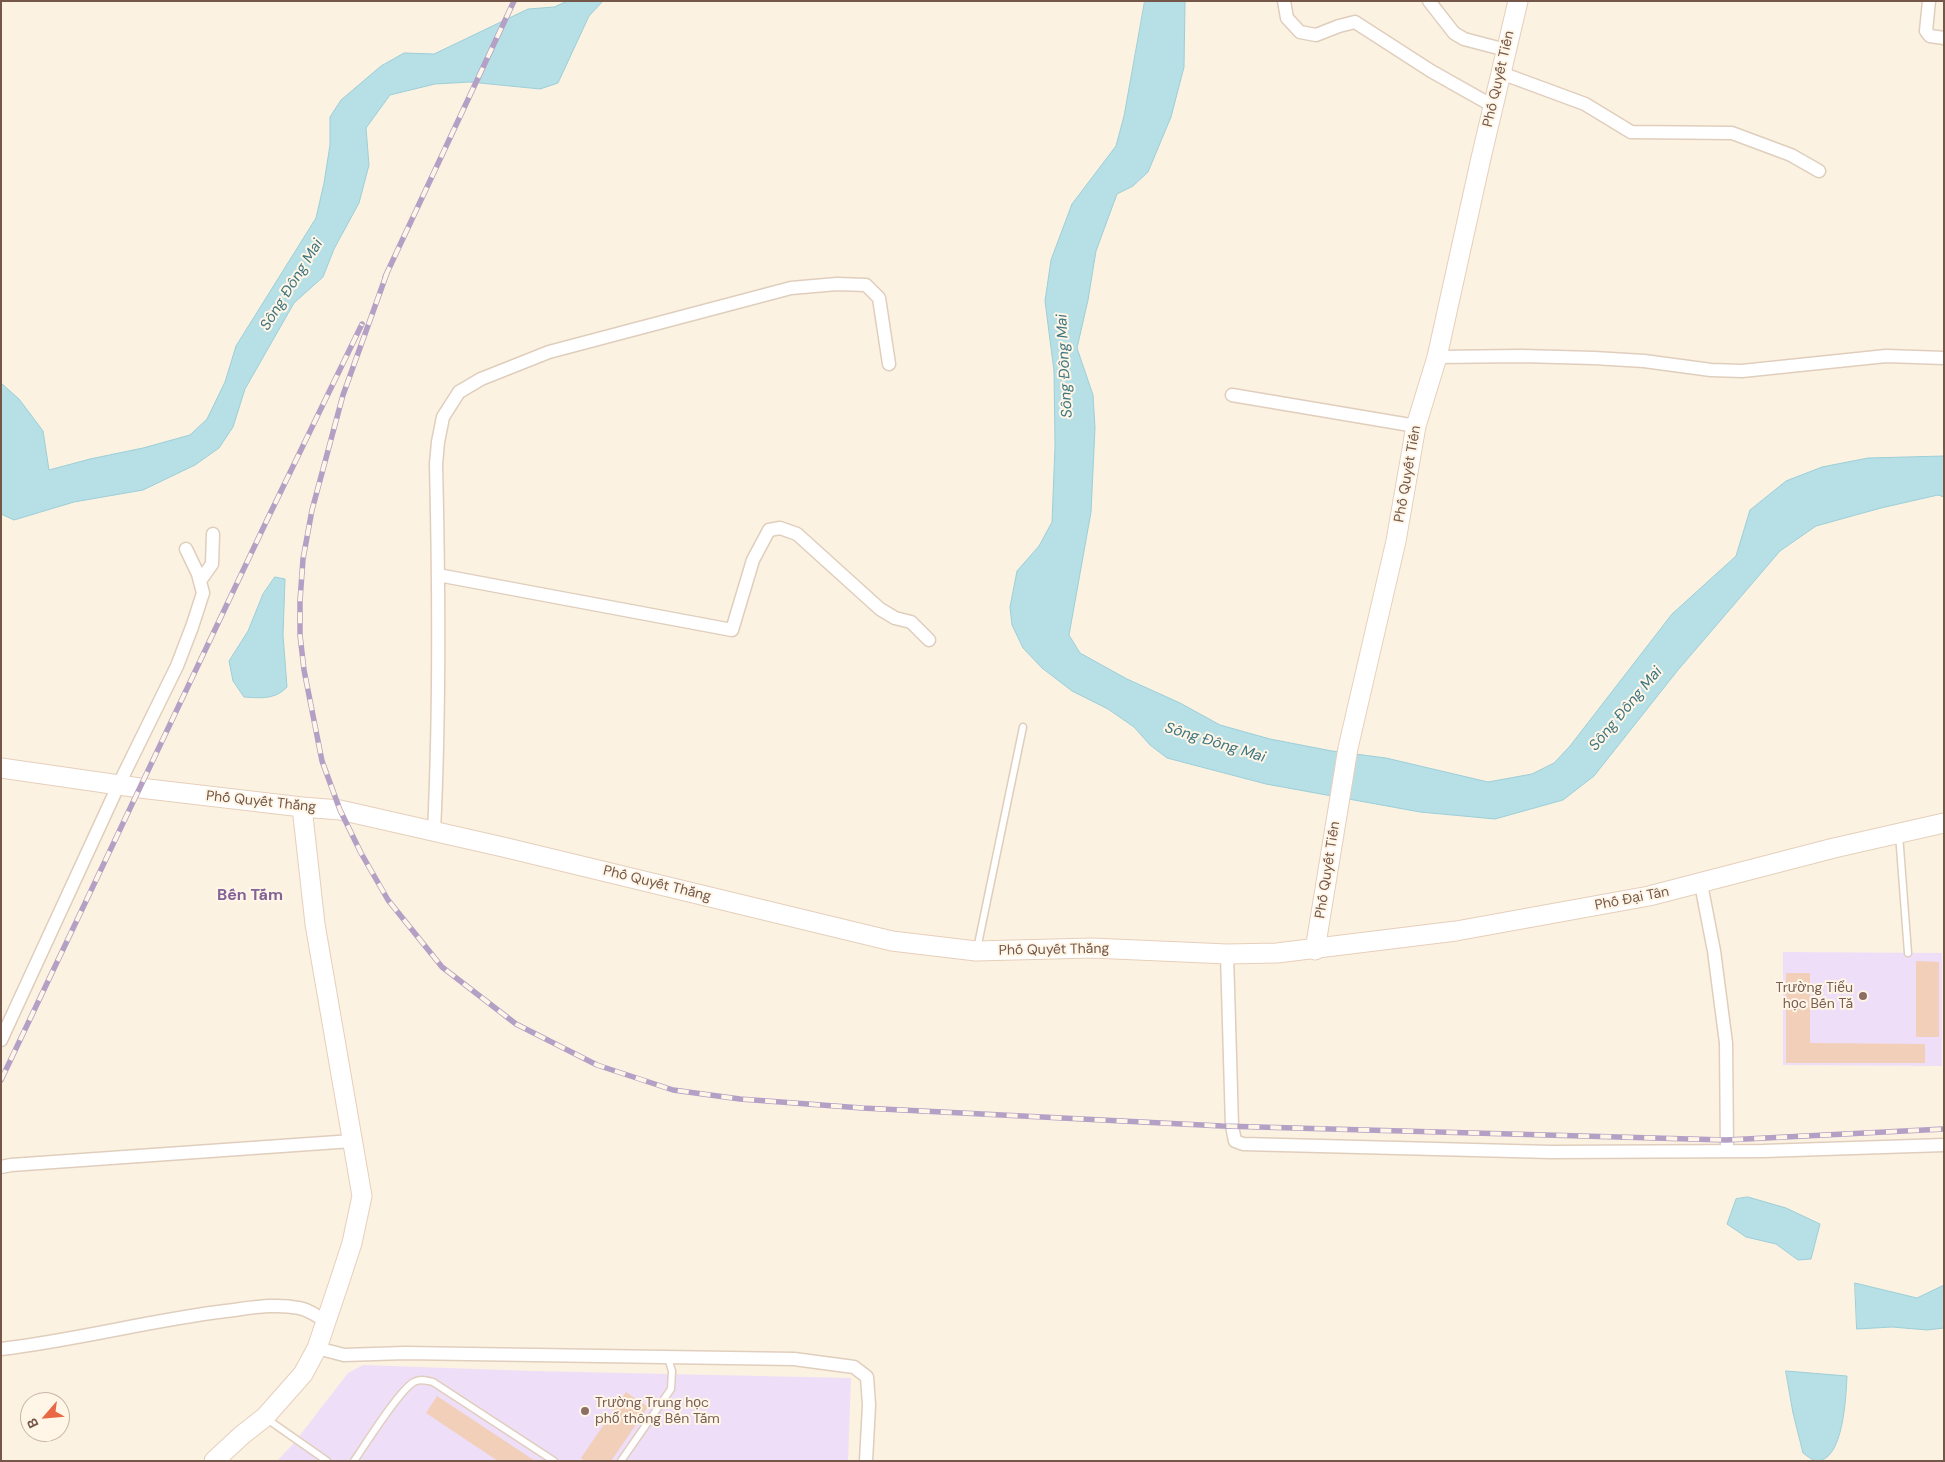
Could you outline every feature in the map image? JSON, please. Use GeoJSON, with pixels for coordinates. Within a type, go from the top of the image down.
{"type":"FeatureCollection","features":[{"type":"Feature","properties":{"kind":"main road","name":"Phố Quyết Tiến"},"geometry":{"type":"LineString","coordinates":[[1316,950],[1348,748],[1396,541],[1416,426],[1437,357],[1518,1]]}},
{"type":"Feature","properties":{"kind":"main road","name":"Phố Quyết Thắng"},"geometry":{"type":"LineString","coordinates":[[1,768],[302,807],[340,810],[892,941],[976,950],[1092,948],[1227,954],[1316,950]]}},
{"type":"Feature","properties":{"kind":"main road"},"geometry":{"type":"LineString","coordinates":[[214,1461],[265,1417],[303,1374],[317,1348],[352,1243],[362,1196],[315,924],[302,807]]}},
{"type":"Feature","properties":{"kind":"main road","name":"Phố Đại Tân"},"geometry":{"type":"LineString","coordinates":[[1316,950],[1456,931],[1649,896],[1899,832],[1944,823]]}},
{"type":"Feature","properties":{"kind":"street"},"geometry":{"type":"LineString","coordinates":[[1284,1],[1287,18],[1300,32],[1316,35],[1355,22],[1431,71],[1493,106]]}},
{"type":"Feature","properties":{"kind":"street"},"geometry":{"type":"LineString","coordinates":[[1428,1],[1454,33],[1464,38],[1506,50]]}},
{"type":"Feature","properties":{"kind":"street"},"geometry":{"type":"LineString","coordinates":[[1929,1],[1926,31],[1930,36],[1944,38]]}},
{"type":"Feature","properties":{"kind":"street"},"geometry":{"type":"LineString","coordinates":[[1501,73],[1585,104],[1631,132],[1732,133],[1791,155],[1819,171]]}},
{"type":"Feature","properties":{"kind":"street"},"geometry":{"type":"LineString","coordinates":[[434,831],[438,742],[436,464],[443,417],[459,392],[481,379],[549,352],[791,288],[837,284],[866,285],[879,298],[889,364]]}},
{"type":"Feature","properties":{"kind":"street"},"geometry":{"type":"LineString","coordinates":[[1437,357],[1522,356],[1594,358],[1644,361],[1711,370],[1742,371],[1886,356],[1944,358]]}},
{"type":"Feature","properties":{"kind":"street"},"geometry":{"type":"LineString","coordinates":[[1232,395],[1416,426]]}},
{"type":"Feature","properties":{"kind":"street"},"geometry":{"type":"LineString","coordinates":[[438,575],[732,630],[756,553],[769,530],[780,528],[797,534],[870,601],[895,618],[911,622],[929,640]]}},
{"type":"Feature","properties":{"kind":"street"},"geometry":{"type":"LineString","coordinates":[[200,581],[212,564],[214,534]]}},
{"type":"Feature","properties":{"kind":"street"},"geometry":{"type":"LineString","coordinates":[[1,1040],[119,784],[178,666],[203,593],[198,574],[186,549]]}},
{"type":"Feature","properties":{"kind":"street"},"geometry":{"type":"LineString","coordinates":[[1701,884],[1714,951],[1726,1043],[1727,1151]]}},
{"type":"Feature","properties":{"kind":"street"},"geometry":{"type":"LineString","coordinates":[[1227,954],[1232,1126],[1235,1141],[1242,1144],[1551,1152],[1727,1151],[1944,1145]]}},
{"type":"Feature","properties":{"kind":"street"},"geometry":{"type":"LineString","coordinates":[[1,1167],[352,1141]]}},
{"type":"Feature","properties":{"kind":"street"},"geometry":{"type":"LineString","coordinates":[[1,1349],[39,1345],[193,1315],[266,1306],[300,1308],[326,1321]]}},
{"type":"Feature","properties":{"kind":"street"},"geometry":{"type":"LineString","coordinates":[[317,1348],[344,1354],[794,1359],[854,1368],[867,1377],[866,1461]]}},
{"type":"Feature","properties":{"kind":"lane"},"geometry":{"type":"LineString","coordinates":[[976,950],[1023,727]]}},
{"type":"Feature","properties":{"kind":"lane"},"geometry":{"type":"LineString","coordinates":[[1899,832],[1908,952]]}},
{"type":"Feature","properties":{"kind":"lane"},"geometry":{"type":"LineString","coordinates":[[621,1461],[671,1390],[672,1372],[668,1358]]}},
{"type":"Feature","properties":{"kind":"lane"},"geometry":{"type":"LineString","coordinates":[[354,1461],[402,1394],[413,1382],[421,1379],[433,1382],[554,1461]]}},
{"type":"Feature","properties":{"kind":"lane"},"geometry":{"type":"LineString","coordinates":[[265,1417],[327,1461]]}},
{"type":"Feature","properties":{"kind":"shaded area","name":"Trường Tiểu học Bến Tắ"},"geometry":{"type":"Polygon","coordinates":[[[1783,952],[1942,953],[1942,1066],[1783,1065],[1783,952]]]}},
{"type":"Feature","properties":{"kind":"shaded area","name":"Trường Trung học phổ thông Bến Tắm"},"geometry":{"type":"Polygon","coordinates":[[[363,1365],[851,1378],[848,1461],[277,1461],[294,1443],[348,1373],[363,1365]]]}},
{"type":"Feature","properties":{"kind":"water","name":"Sông Đông Mai"},"geometry":{"type":"Polygon","coordinates":[[[568,1],[603,1],[589,16],[558,83],[540,89],[470,82],[435,84],[390,95],[366,128],[369,165],[359,203],[334,249],[323,277],[294,303],[245,389],[233,427],[219,448],[195,465],[143,490],[74,502],[14,520],[1,514],[1,383],[19,399],[43,431],[49,470],[190,435],[207,419],[225,382],[236,346],[316,218],[330,145],[330,117],[341,100],[381,66],[404,53],[434,54],[528,9],[554,7],[568,1]]]}},
{"type":"Feature","properties":{"kind":"water","name":"Sông Đông Mai"},"geometry":{"type":"Polygon","coordinates":[[[1145,1],[1185,1],[1184,67],[1171,117],[1148,172],[1133,186],[1117,194],[1096,251],[1088,300],[1077,348],[1093,395],[1095,428],[1091,512],[1069,635],[1080,653],[1127,679],[1180,703],[1220,725],[1270,739],[1332,751],[1386,758],[1488,782],[1532,774],[1554,763],[1570,746],[1672,614],[1736,556],[1750,510],[1786,481],[1822,467],[1868,458],[1944,456],[1944,497],[1938,495],[1816,526],[1780,551],[1678,670],[1594,776],[1563,800],[1495,819],[1420,812],[1266,784],[1167,758],[1150,745],[1134,727],[1108,709],[1072,691],[1042,668],[1023,648],[1012,625],[1010,607],[1017,571],[1039,546],[1052,522],[1055,446],[1054,371],[1045,301],[1051,260],[1072,204],[1116,146],[1124,116],[1145,1]]]}},
{"type":"Feature","properties":{"kind":"water"},"geometry":{"type":"Polygon","coordinates":[[[275,577],[285,579],[283,635],[287,687],[272,696],[261,698],[244,697],[233,681],[229,661],[248,631],[263,594],[275,577]]]}},
{"type":"Feature","properties":{"kind":"water"},"geometry":{"type":"Polygon","coordinates":[[[1748,1197],[1786,1208],[1820,1224],[1811,1259],[1798,1260],[1776,1244],[1746,1237],[1727,1224],[1736,1199],[1748,1197]]]}},
{"type":"Feature","properties":{"kind":"water"},"geometry":{"type":"Polygon","coordinates":[[[1855,1283],[1917,1298],[1944,1285],[1944,1328],[1927,1330],[1892,1327],[1857,1329],[1855,1283]]]}},
{"type":"Feature","properties":{"kind":"water"},"geometry":{"type":"Polygon","coordinates":[[[1786,1371],[1847,1376],[1842,1426],[1833,1451],[1825,1458],[1816,1461],[1803,1453],[1793,1413],[1786,1371]]]}},
{"type":"Feature","properties":{"kind":"building"},"geometry":{"type":"Polygon","coordinates":[[[1916,961],[1939,962],[1939,1037],[1916,1037],[1916,961]]]}},
{"type":"Feature","properties":{"kind":"building"},"geometry":{"type":"Polygon","coordinates":[[[1786,973],[1810,973],[1810,1043],[1925,1044],[1925,1063],[1786,1063],[1786,973]]]}},
{"type":"Feature","properties":{"kind":"building"},"geometry":{"type":"Polygon","coordinates":[[[626,1392],[648,1407],[611,1461],[585,1461],[581,1458],[626,1392]]]}},
{"type":"Feature","properties":{"kind":"building"},"geometry":{"type":"Polygon","coordinates":[[[437,1396],[535,1461],[498,1461],[426,1413],[437,1396]]]}},
{"type":"Feature","properties":{"kind":"railway"},"geometry":{"type":"LineString","coordinates":[[385,277],[514,1]]}},
{"type":"Feature","properties":{"kind":"railway"},"geometry":{"type":"LineString","coordinates":[[387,273],[343,395],[312,510],[303,559],[300,601],[300,635],[304,670],[322,761],[340,810],[361,853],[388,900],[442,967],[516,1024],[597,1065],[673,1090],[740,1099],[862,1108],[1222,1126],[1726,1140],[1944,1129]]}},
{"type":"Feature","properties":{"kind":"railway"},"geometry":{"type":"LineString","coordinates":[[1,1080],[362,324]]}},
{"type":"Feature","properties":{"kind":"place","name":"Trường Tiểu học Bến Tắ"},"geometry":{"type":"Point","coordinates":[1863,996]}},
{"type":"Feature","properties":{"kind":"place","name":"Trường Trung học phổ thông Bến Tắm"},"geometry":{"type":"Point","coordinates":[585,1411]}},
{"type":"Feature","properties":{"kind":"district","name":"Bến Tắm"},"geometry":{"type":"Point","coordinates":[250,896]}}]}
